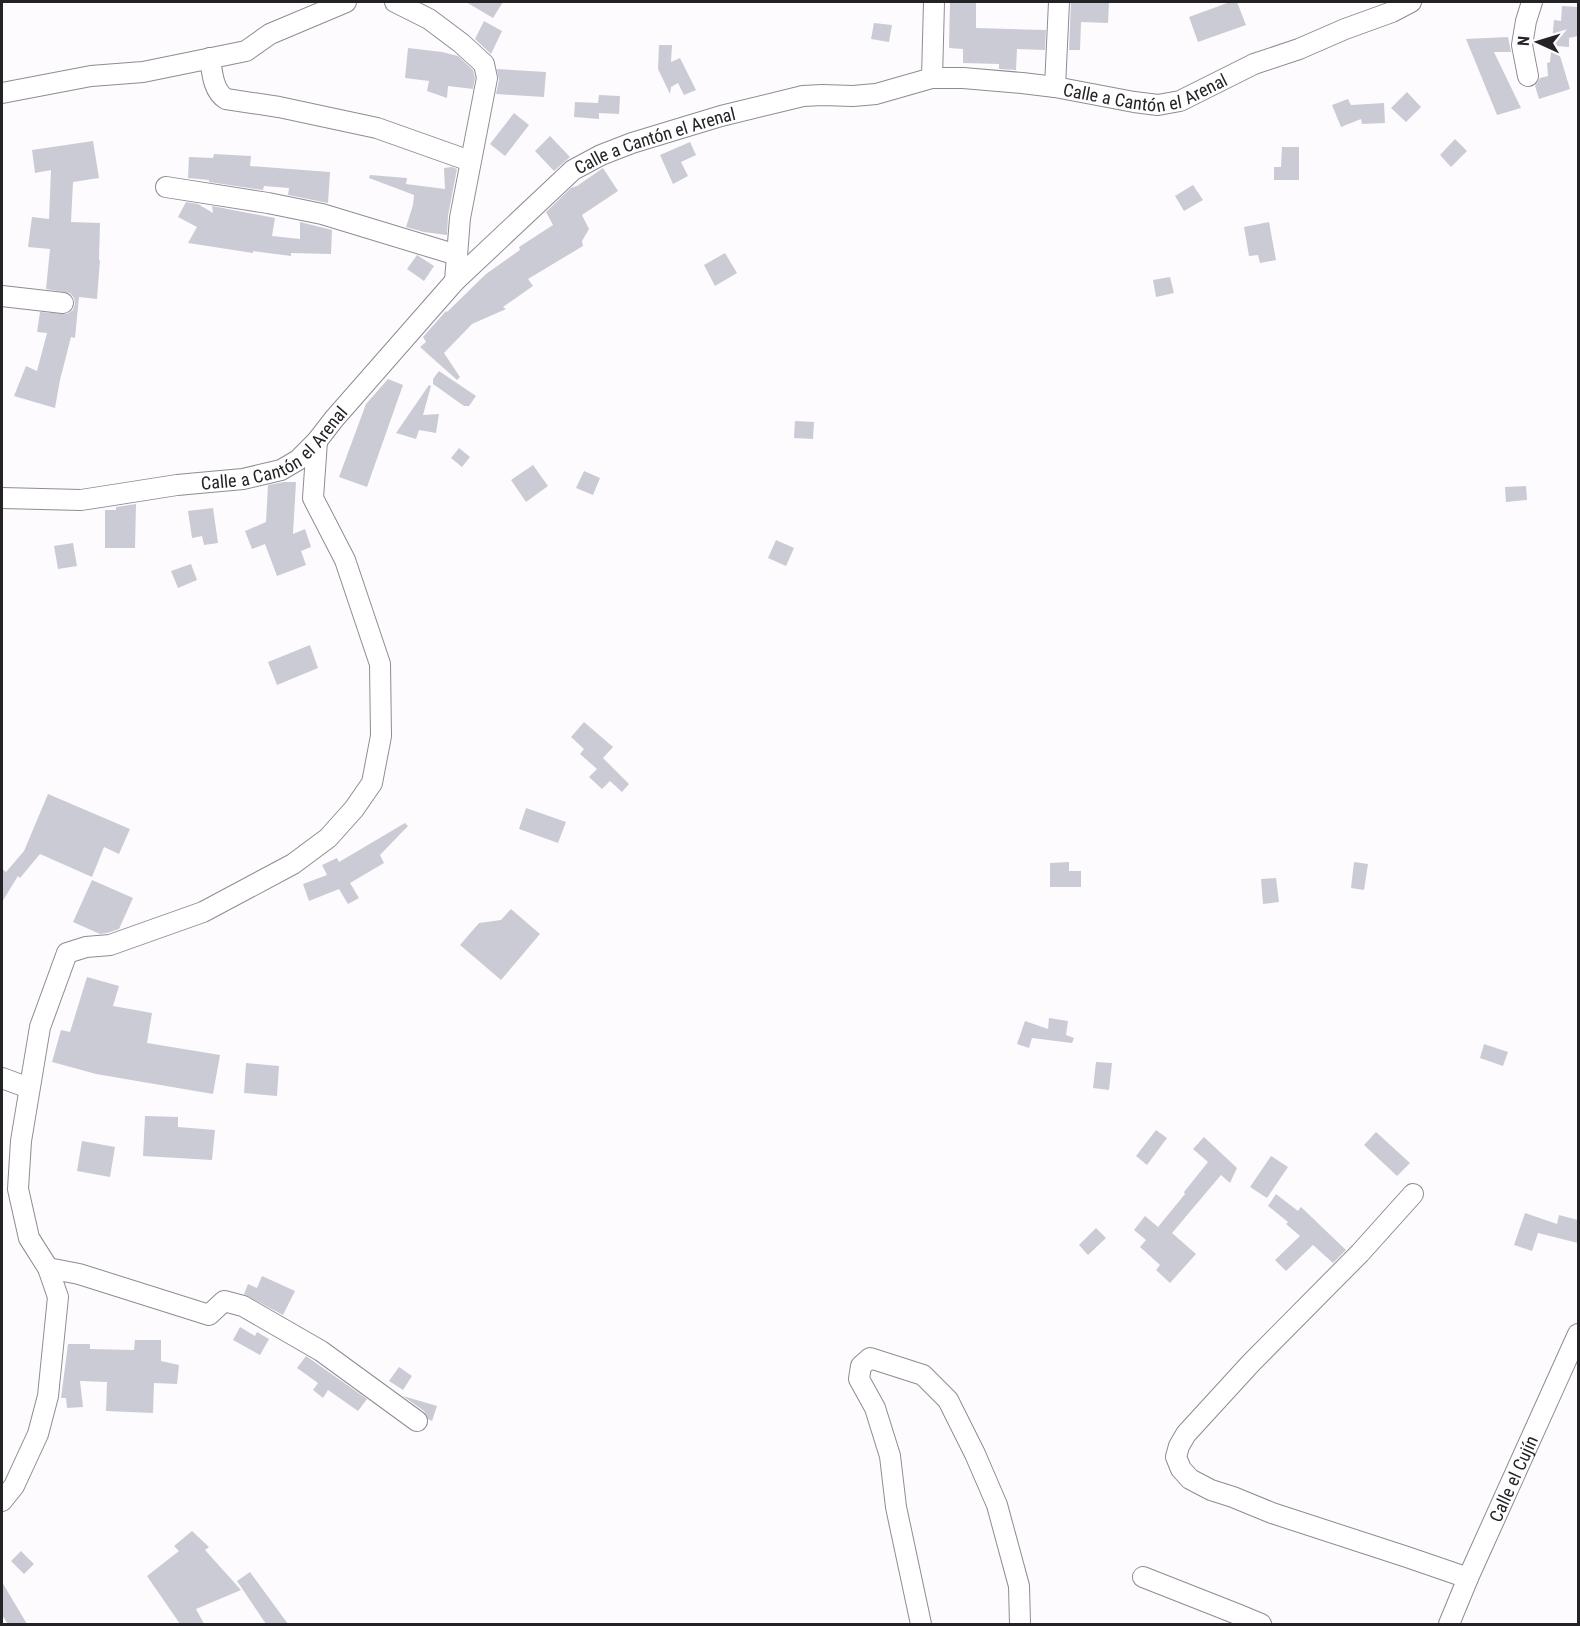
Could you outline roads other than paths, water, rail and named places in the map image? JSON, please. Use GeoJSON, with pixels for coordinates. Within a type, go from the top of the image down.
{"type":"FeatureCollection","features":[{"type":"Feature","properties":{"kind":"street"},"geometry":{"type":"LineString","coordinates":[[2,93],[91,76],[143,72],[246,51],[270,34],[346,2]]}},
{"type":"Feature","properties":{"kind":"street"},"geometry":{"type":"LineString","coordinates":[[395,2],[429,19],[484,64],[487,78],[460,218],[455,280]]}},
{"type":"Feature","properties":{"kind":"street"},"geometry":{"type":"LineString","coordinates":[[932,78],[934,2]]}},
{"type":"Feature","properties":{"kind":"street"},"geometry":{"type":"LineString","coordinates":[[1055,87],[1059,2]]}},
{"type":"Feature","properties":{"kind":"street","name":"Calle a Cantón el Arenal"},"geometry":{"type":"LineString","coordinates":[[2,498],[81,500],[177,485],[243,479],[281,470],[298,460],[317,441],[455,280],[573,170],[601,155],[632,143],[721,116],[803,96],[876,94],[932,78],[963,78],[1055,87],[1158,105],[1180,100],[1254,64],[1299,49],[1392,12],[1411,2]]}},
{"type":"Feature","properties":{"kind":"street"},"geometry":{"type":"LineString","coordinates":[[1528,76],[1522,45],[1532,2]]}},
{"type":"Feature","properties":{"kind":"street"},"geometry":{"type":"LineString","coordinates":[[210,58],[215,86],[220,96],[226,99],[279,107],[377,128],[470,161]]}},
{"type":"Feature","properties":{"kind":"street"},"geometry":{"type":"LineString","coordinates":[[166,187],[322,214],[457,255]]}},
{"type":"Feature","properties":{"kind":"street"},"geometry":{"type":"LineString","coordinates":[[2,296],[63,303]]}},
{"type":"Feature","properties":{"kind":"street"},"geometry":{"type":"LineString","coordinates":[[2,1501],[14,1486],[38,1434],[48,1396],[58,1297],[48,1268],[29,1238],[18,1189],[21,1141],[40,1027],[67,953],[86,947],[110,945],[203,912],[293,864],[328,838],[354,809],[372,783],[381,736],[380,664],[345,560],[313,498],[317,441]]}},
{"type":"Feature","properties":{"kind":"street"},"geometry":{"type":"LineString","coordinates":[[2,1078],[29,1088]]}},
{"type":"Feature","properties":{"kind":"street"},"geometry":{"type":"LineString","coordinates":[[1413,1194],[1360,1253],[1251,1362],[1200,1418],[1186,1434],[1176,1457],[1181,1469],[1190,1479],[1211,1490],[1272,1513],[1468,1578]]}},
{"type":"Feature","properties":{"kind":"street"},"geometry":{"type":"LineString","coordinates":[[48,1268],[79,1274],[209,1315],[224,1301],[243,1306],[321,1351],[417,1421]]}},
{"type":"Feature","properties":{"kind":"street","name":"Calle el Cujín"},"geometry":{"type":"LineString","coordinates":[[1449,1624],[1578,1334]]}},
{"type":"Feature","properties":{"kind":"street"},"geometry":{"type":"LineString","coordinates":[[921,1624],[896,1508],[890,1456],[875,1408],[859,1379],[861,1366],[870,1358],[922,1375],[948,1400],[997,1505],[1019,1586],[1020,1624]]}},
{"type":"Feature","properties":{"kind":"street"},"geometry":{"type":"LineString","coordinates":[[1143,1577],[1261,1624]]}}]}
